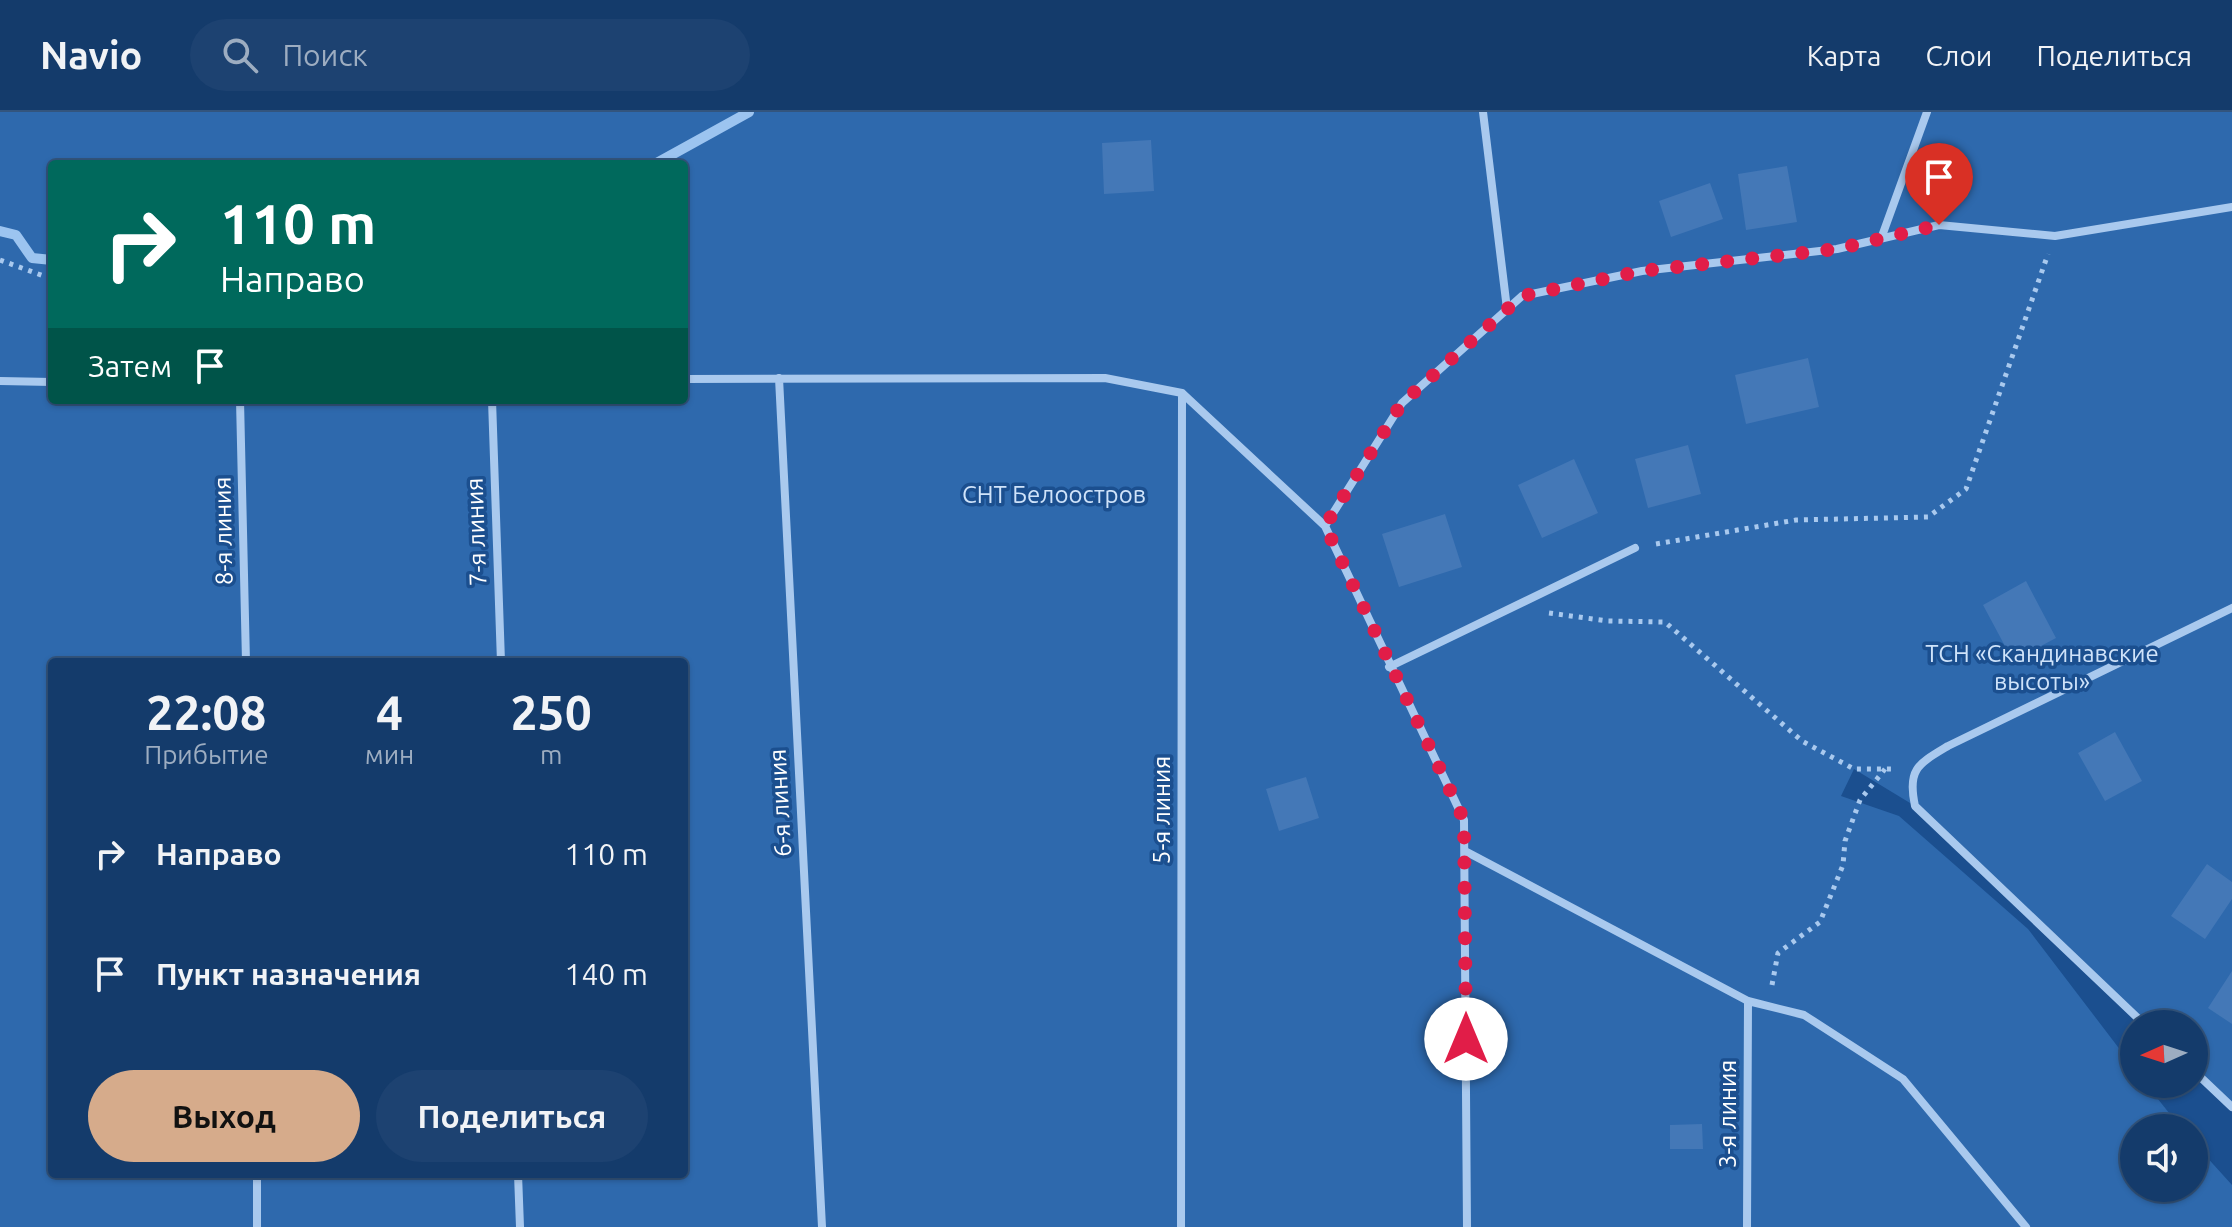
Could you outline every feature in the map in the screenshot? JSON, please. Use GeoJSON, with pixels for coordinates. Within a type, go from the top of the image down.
{"type":"FeatureCollection","features":[{"type":"Feature","properties":{"kind":"street"},"geometry":{"type":"LineString","coordinates":[[1483,112],[1507,309]]}},
{"type":"Feature","properties":{"kind":"street"},"geometry":{"type":"LineString","coordinates":[[1882,236],[1927,112]]}},
{"type":"Feature","properties":{"kind":"street"},"geometry":{"type":"LineString","coordinates":[[1325,526],[1402,403],[1522,296],[1642,271],[1837,249],[1939,225],[2055,236],[2232,207]]}},
{"type":"Feature","properties":{"kind":"street","name":"6-я линия"},"geometry":{"type":"LineString","coordinates":[[779,378],[822,1227]]}},
{"type":"Feature","properties":{"kind":"street"},"geometry":{"type":"LineString","coordinates":[[688,379],[1105,378],[1182,393],[1325,526],[1389,667],[1463,816],[1467,1227]]}},
{"type":"Feature","properties":{"kind":"street"},"geometry":{"type":"LineString","coordinates":[[0,381],[48,382]]}},
{"type":"Feature","properties":{"kind":"street","name":"5-я линия"},"geometry":{"type":"LineString","coordinates":[[1181,1227],[1182,393]]}},
{"type":"Feature","properties":{"kind":"street","name":"8-я линия"},"geometry":{"type":"LineString","coordinates":[[240,404],[246,658]]}},
{"type":"Feature","properties":{"kind":"street","name":"7-я линия"},"geometry":{"type":"LineString","coordinates":[[492,404],[501,658]]}},
{"type":"Feature","properties":{"kind":"street"},"geometry":{"type":"LineString","coordinates":[[1389,667],[1635,548]]}},
{"type":"Feature","properties":{"kind":"street"},"geometry":{"type":"LineString","coordinates":[[2129,1010],[1915,806],[1910,785],[1919,763],[1948,746],[2232,609]]}},
{"type":"Feature","properties":{"kind":"street"},"geometry":{"type":"LineString","coordinates":[[1465,851],[1748,1001],[1804,1015],[1903,1079],[2026,1227]]}},
{"type":"Feature","properties":{"kind":"street","name":"3-я линия"},"geometry":{"type":"LineString","coordinates":[[1747,1227],[1748,1001]]}},
{"type":"Feature","properties":{"kind":"street"},"geometry":{"type":"LineString","coordinates":[[2208,1084],[2232,1107]]}},
{"type":"Feature","properties":{"kind":"street"},"geometry":{"type":"LineString","coordinates":[[257,1178],[257,1227]]}},
{"type":"Feature","properties":{"kind":"street"},"geometry":{"type":"LineString","coordinates":[[518,1178],[520,1227]]}},
{"type":"Feature","properties":{"kind":"path"},"geometry":{"type":"LineString","coordinates":[[1635,548],[1796,520],[1928,517],[1966,489],[2055,236]]}},
{"type":"Feature","properties":{"kind":"path"},"geometry":{"type":"LineString","coordinates":[[0,260],[48,278]]}},
{"type":"Feature","properties":{"kind":"path"},"geometry":{"type":"LineString","coordinates":[[1514,608],[1608,621],[1665,622],[1802,741],[1854,769],[1916,769]]}},
{"type":"Feature","properties":{"kind":"path"},"geometry":{"type":"LineString","coordinates":[[1770,1007],[1778,953],[1820,922],[1843,865],[1845,841],[1860,800],[1886,769]]}},
{"type":"Feature","properties":{"kind":"green space","name":"СНТ Белоостров"},"geometry":{"type":"Polygon","coordinates":[[[0,112],[2232,112],[2232,1107],[2208,1084],[2208,1010],[2129,1010],[1915,806],[1854,769],[1841,796],[1899,816],[2028,929],[2120,1050],[2120,1098],[2157,1098],[2170,1114],[2120,1114],[2120,1202],[2208,1202],[2208,1158],[2232,1185],[2232,1227],[0,1227],[0,112]]]}},
{"type":"Feature","properties":{"kind":"building"},"geometry":{"type":"Polygon","coordinates":[[[1151,140],[1154,191],[1104,194],[1102,143],[1151,140]]]}},
{"type":"Feature","properties":{"kind":"building"},"geometry":{"type":"Polygon","coordinates":[[[1787,166],[1797,222],[1746,230],[1738,174],[1787,166]]]}},
{"type":"Feature","properties":{"kind":"building"},"geometry":{"type":"Polygon","coordinates":[[[1710,183],[1723,219],[1671,237],[1659,201],[1710,183]]]}},
{"type":"Feature","properties":{"kind":"building"},"geometry":{"type":"Polygon","coordinates":[[[1808,358],[1819,407],[1746,424],[1735,375],[1808,358]]]}},
{"type":"Feature","properties":{"kind":"building"},"geometry":{"type":"Polygon","coordinates":[[[1688,445],[1701,494],[1648,508],[1635,459],[1688,445]]]}},
{"type":"Feature","properties":{"kind":"building"},"geometry":{"type":"Polygon","coordinates":[[[1574,459],[1598,513],[1542,538],[1518,485],[1574,459]]]}},
{"type":"Feature","properties":{"kind":"building"},"geometry":{"type":"Polygon","coordinates":[[[1445,514],[1462,567],[1399,587],[1382,534],[1445,514]]]}},
{"type":"Feature","properties":{"kind":"building"},"geometry":{"type":"Polygon","coordinates":[[[2026,581],[2056,638],[2013,661],[1983,605],[2026,581]]]}},
{"type":"Feature","properties":{"kind":"building"},"geometry":{"type":"Polygon","coordinates":[[[2115,732],[2142,781],[2105,801],[2078,753],[2115,732]]]}},
{"type":"Feature","properties":{"kind":"building"},"geometry":{"type":"Polygon","coordinates":[[[1306,777],[1319,818],[1279,831],[1266,789],[1306,777]]]}},
{"type":"Feature","properties":{"kind":"building"},"geometry":{"type":"Polygon","coordinates":[[[2207,864],[2232,882],[2232,899],[2205,939],[2171,916],[2207,864]]]}},
{"type":"Feature","properties":{"kind":"building"},"geometry":{"type":"Polygon","coordinates":[[[2232,971],[2232,1024],[2208,1008],[2232,971]]]}},
{"type":"Feature","properties":{"kind":"building"},"geometry":{"type":"Polygon","coordinates":[[[1702,1124],[1703,1149],[1670,1149],[1670,1125],[1702,1124]]]}},
{"type":"Feature","properties":{"kind":"waterway"},"geometry":{"type":"LineString","coordinates":[[662,160],[749,112]]}},
{"type":"Feature","properties":{"kind":"waterway"},"geometry":{"type":"LineString","coordinates":[[0,231],[16,235],[32,258],[48,260]]}},
{"type":"Feature","properties":{"kind":"route"},"geometry":{"type":"LineString","coordinates":[[1466,1039],[1464,820],[1389,667],[1325,526],[1402,403],[1522,296],[1642,271],[1837,249],[1939,225]]}},
{"type":"Feature","properties":{"kind":"park label","name":"ТСН «Скандинавские высоты»"},"geometry":{"type":"Point","coordinates":[2042,667]}}]}
